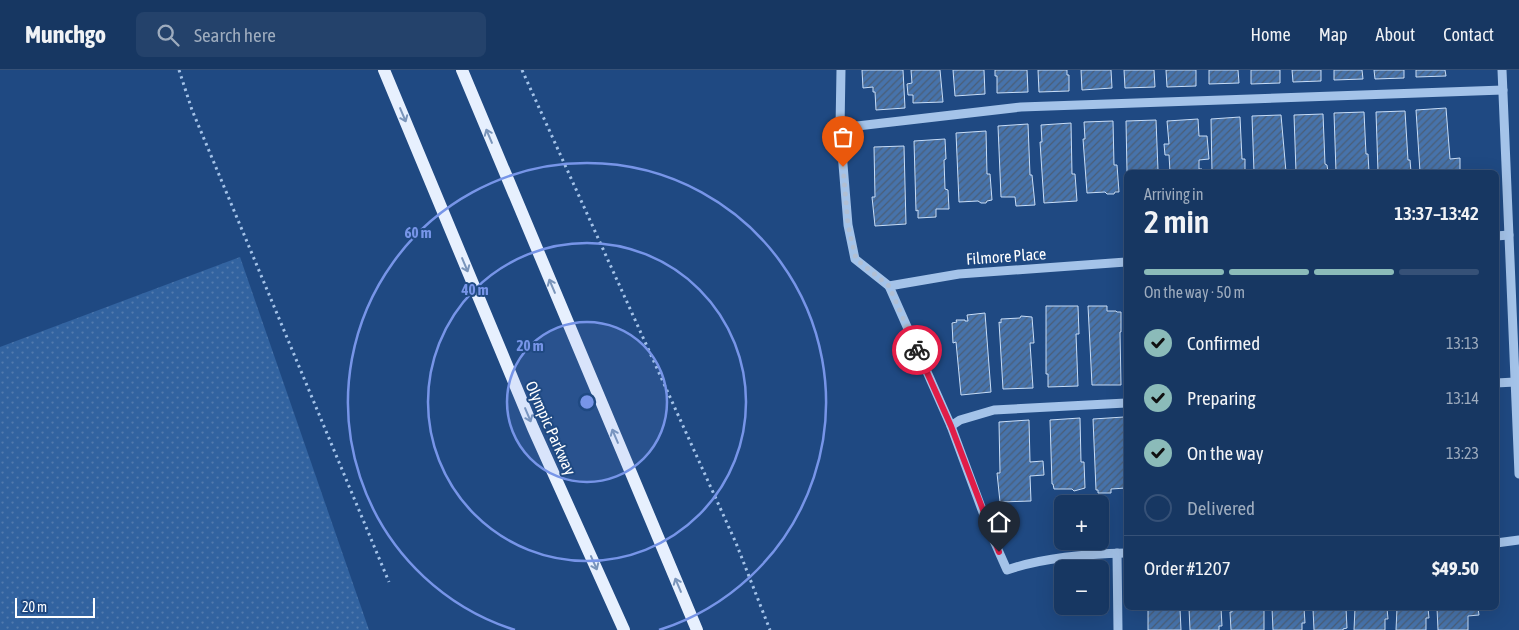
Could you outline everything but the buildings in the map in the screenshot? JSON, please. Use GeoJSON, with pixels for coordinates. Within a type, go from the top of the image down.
{"type":"FeatureCollection","features":[{"type":"Feature","properties":{"kind":"main road","name":"Olympic Parkway"},"geometry":{"type":"LineString","coordinates":[[384,70],[533,428],[624,630]]}},
{"type":"Feature","properties":{"kind":"main road"},"geometry":{"type":"LineString","coordinates":[[462,70],[697,630]]}},
{"type":"Feature","properties":{"kind":"street"},"geometry":{"type":"LineString","coordinates":[[841,70],[840,128],[848,225],[856,259],[889,286],[951,426],[991,534],[1007,570],[1024,564],[1091,554],[1122,553],[1118,630]]}},
{"type":"Feature","properties":{"kind":"street"},"geometry":{"type":"LineString","coordinates":[[1502,70],[1519,474]]}},
{"type":"Feature","properties":{"kind":"street"},"geometry":{"type":"LineString","coordinates":[[840,128],[1021,107],[1503,90]]}},
{"type":"Feature","properties":{"kind":"street"},"geometry":{"type":"LineString","coordinates":[[1499,236],[1509,235]]}},
{"type":"Feature","properties":{"kind":"street","name":"Filmore Place"},"geometry":{"type":"LineString","coordinates":[[889,286],[959,274],[1124,262]]}},
{"type":"Feature","properties":{"kind":"street"},"geometry":{"type":"LineString","coordinates":[[1499,383],[1515,382]]}},
{"type":"Feature","properties":{"kind":"street"},"geometry":{"type":"LineString","coordinates":[[951,426],[960,420],[994,410],[1124,403]]}},
{"type":"Feature","properties":{"kind":"street"},"geometry":{"type":"LineString","coordinates":[[1499,542],[1519,540]]}},
{"type":"Feature","properties":{"kind":"path"},"geometry":{"type":"LineString","coordinates":[[179,70],[192,110],[389,582]]}},
{"type":"Feature","properties":{"kind":"path"},"geometry":{"type":"LineString","coordinates":[[522,70],[736,543],[770,630]]}},
{"type":"Feature","properties":{"kind":"shaded area"},"geometry":{"type":"Polygon","coordinates":[[[240,257],[369,630],[0,630],[0,347],[240,257]]]}},
{"type":"Feature","properties":{"kind":"way so far"},"geometry":{"type":"LineString","coordinates":[[843,167],[848,225],[856,259],[889,286],[917,350]]}},
{"type":"Feature","properties":{"kind":"route"},"geometry":{"type":"LineString","coordinates":[[917,350],[951,426],[999,552]]}}]}
